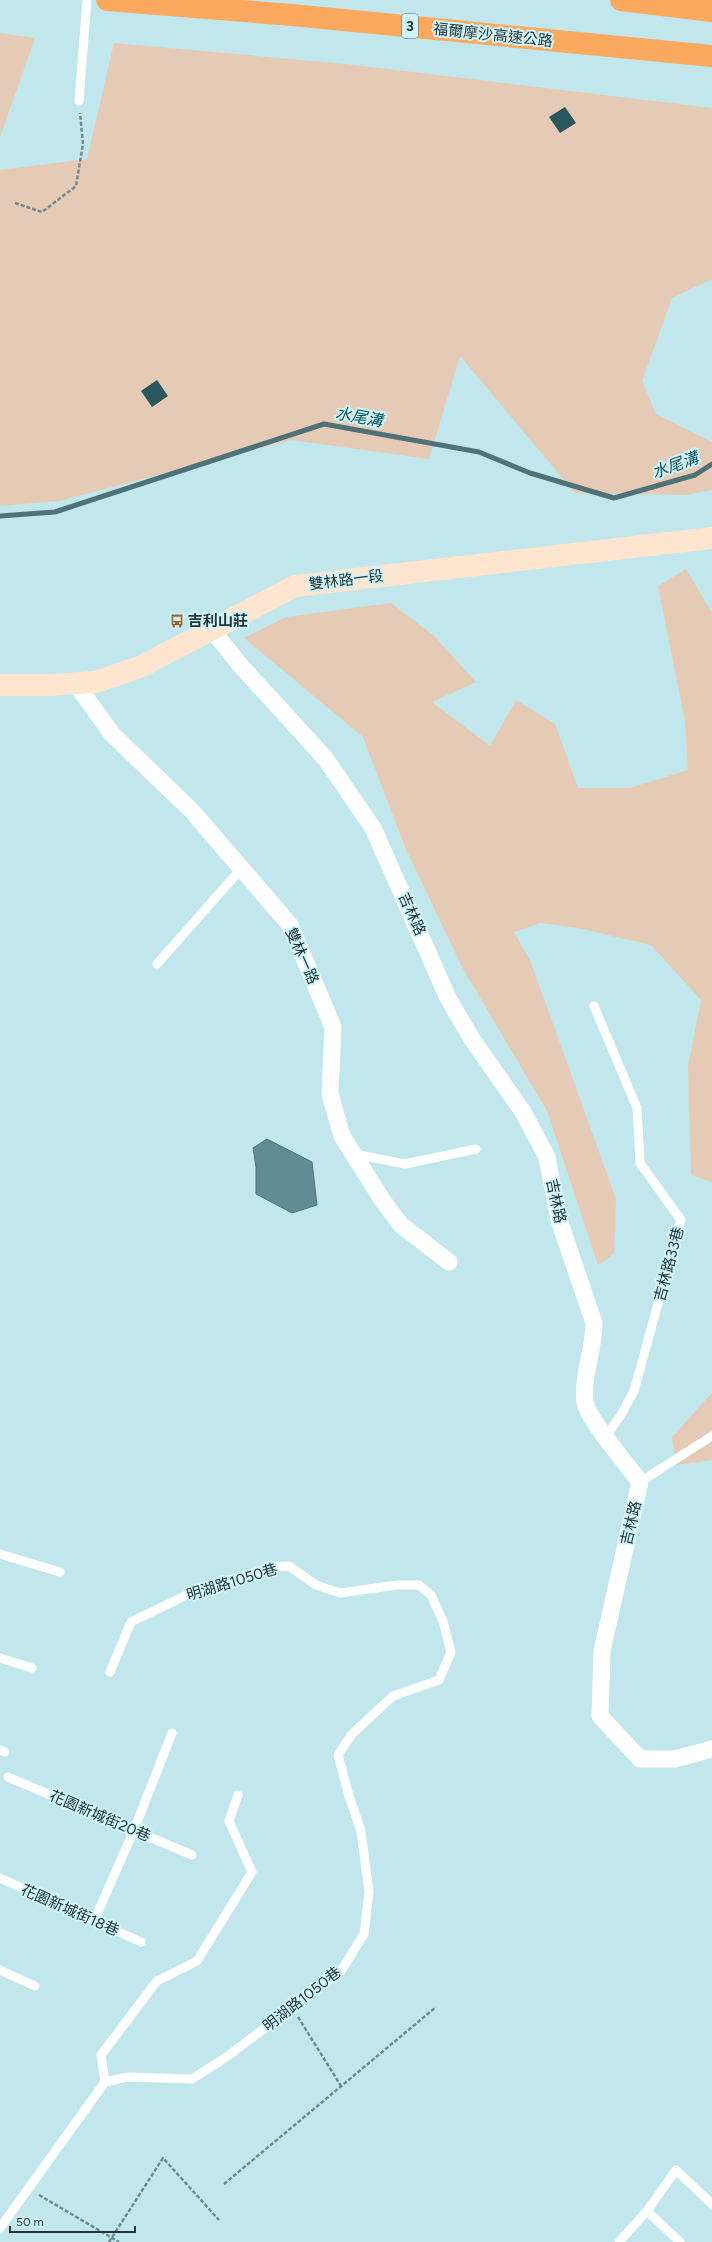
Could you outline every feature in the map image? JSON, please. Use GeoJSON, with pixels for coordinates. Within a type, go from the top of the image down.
{"type":"FeatureCollection","features":[{"type":"Feature","properties":{"kind":"highway","name":"福爾摩沙高速公路"},"geometry":{"type":"LineString","coordinates":[[107,0],[292,15],[712,56]]}},
{"type":"Feature","properties":{"kind":"highway"},"geometry":{"type":"LineString","coordinates":[[623,0],[712,12]]}},
{"type":"Feature","properties":{"kind":"street","name":"雙林路一段"},"geometry":{"type":"LineString","coordinates":[[0,685],[76,684],[96,682],[142,666],[211,628],[295,586],[712,538]]}},
{"type":"Feature","properties":{"kind":"street","name":"吉林路"},"geometry":{"type":"LineString","coordinates":[[211,628],[241,666],[325,758],[373,828],[448,998],[472,1039],[523,1112],[547,1157],[559,1220],[594,1323],[594,1335],[586,1378],[585,1402],[592,1420],[606,1436],[640,1482],[602,1651],[600,1716],[640,1759],[675,1759],[712,1749]]}},
{"type":"Feature","properties":{"kind":"street","name":"雙林一路"},"geometry":{"type":"LineString","coordinates":[[76,684],[112,734],[192,811],[290,925],[333,1027],[330,1094],[342,1136],[383,1201],[402,1225],[449,1262]]}},
{"type":"Feature","properties":{"kind":"lane"},"geometry":{"type":"LineString","coordinates":[[79,101],[87,0]]}},
{"type":"Feature","properties":{"kind":"lane"},"geometry":{"type":"LineString","coordinates":[[157,964],[241,869]]}},
{"type":"Feature","properties":{"kind":"lane","name":"吉林路33巷"},"geometry":{"type":"LineString","coordinates":[[594,1006],[637,1108],[640,1163],[681,1220],[634,1391],[622,1415],[606,1436]]}},
{"type":"Feature","properties":{"kind":"lane"},"geometry":{"type":"LineString","coordinates":[[353,1154],[405,1164],[476,1149]]}},
{"type":"Feature","properties":{"kind":"lane"},"geometry":{"type":"LineString","coordinates":[[640,1482],[712,1436]]}},
{"type":"Feature","properties":{"kind":"lane"},"geometry":{"type":"LineString","coordinates":[[0,1554],[60,1572]]}},
{"type":"Feature","properties":{"kind":"lane","name":"明湖路1050巷"},"geometry":{"type":"LineString","coordinates":[[105,2082],[128,2077],[192,2079],[225,2058],[341,1971],[364,1934],[369,1892],[361,1831],[349,1796],[338,1756],[352,1734],[375,1710],[393,1696],[439,1680],[450,1652],[443,1621],[431,1595],[419,1585],[396,1585],[340,1593],[316,1586],[289,1566],[274,1567],[199,1589],[131,1622],[110,1672]]}},
{"type":"Feature","properties":{"kind":"lane"},"geometry":{"type":"LineString","coordinates":[[0,1658],[32,1668]]}},
{"type":"Feature","properties":{"kind":"lane"},"geometry":{"type":"LineString","coordinates":[[94,1920],[134,1830],[172,1733]]}},
{"type":"Feature","properties":{"kind":"lane","name":"花園新城街20巷"},"geometry":{"type":"LineString","coordinates":[[8,1777],[192,1855]]}},
{"type":"Feature","properties":{"kind":"lane"},"geometry":{"type":"LineString","coordinates":[[0,2228],[27,2188],[105,2082],[101,2055],[157,1981],[197,1961],[252,1872],[229,1821],[238,1795]]}},
{"type":"Feature","properties":{"kind":"lane","name":"花園新城街18巷"},"geometry":{"type":"LineString","coordinates":[[0,1878],[141,1942]]}},
{"type":"Feature","properties":{"kind":"lane"},"geometry":{"type":"LineString","coordinates":[[0,1970],[35,1986]]}},
{"type":"Feature","properties":{"kind":"lane"},"geometry":{"type":"LineString","coordinates":[[619,2242],[647,2211],[676,2170],[712,2204]]}},
{"type":"Feature","properties":{"kind":"lane"},"geometry":{"type":"LineString","coordinates":[[647,2211],[680,2242]]}},
{"type":"Feature","properties":{"kind":"path"},"geometry":{"type":"LineString","coordinates":[[15,203],[42,212],[76,186],[83,144],[79,101]]}},
{"type":"Feature","properties":{"kind":"path"},"geometry":{"type":"LineString","coordinates":[[292,2008],[341,2086]]}},
{"type":"Feature","properties":{"kind":"path"},"geometry":{"type":"LineString","coordinates":[[224,2184],[436,2008]]}},
{"type":"Feature","properties":{"kind":"path"},"geometry":{"type":"LineString","coordinates":[[109,2242],[163,2158],[219,2220]]}},
{"type":"Feature","properties":{"kind":"path"},"geometry":{"type":"LineString","coordinates":[[27,2188],[119,2242]]}},
{"type":"Feature","properties":{"kind":"shaded area"},"geometry":{"type":"Polygon","coordinates":[[[0,33],[35,38],[0,137],[0,33]]]}},
{"type":"Feature","properties":{"kind":"shaded area"},"geometry":{"type":"Polygon","coordinates":[[[114,43],[346,64],[712,108],[712,279],[672,298],[642,381],[656,414],[712,442],[712,490],[685,495],[575,493],[460,356],[429,459],[291,440],[59,501],[0,506],[0,170],[87,159],[114,43]]]}},
{"type":"Feature","properties":{"kind":"shaded area"},"geometry":{"type":"Polygon","coordinates":[[[686,569],[712,613],[712,1182],[691,1175],[688,1066],[701,1000],[651,945],[578,928],[540,923],[514,932],[530,960],[616,1199],[614,1254],[598,1265],[547,1111],[462,967],[405,847],[363,737],[244,638],[286,617],[391,603],[433,635],[476,682],[432,702],[490,746],[516,700],[555,724],[578,788],[630,788],[688,770],[685,721],[658,586],[686,569]]]}},
{"type":"Feature","properties":{"kind":"shaded area"},"geometry":{"type":"Polygon","coordinates":[[[712,1393],[712,1460],[676,1465],[672,1437],[712,1393]]]}},
{"type":"Feature","properties":{"kind":"water"},"geometry":{"type":"Polygon","coordinates":[[[267,1139],[312,1162],[317,1205],[292,1213],[256,1194],[256,1167],[253,1148],[267,1139]]]}},
{"type":"Feature","properties":{"kind":"building"},"geometry":{"type":"Polygon","coordinates":[[[565,107],[576,123],[560,133],[549,117],[565,107]]]}},
{"type":"Feature","properties":{"kind":"building"},"geometry":{"type":"Polygon","coordinates":[[[157,380],[168,396],[152,407],[141,391],[157,380]]]}},
{"type":"Feature","properties":{"kind":"waterway","name":"水尾溝"},"geometry":{"type":"LineString","coordinates":[[0,516],[55,512],[324,424],[479,452],[530,473],[614,498],[695,475],[712,464]]}},
{"type":"Feature","properties":{"kind":"place","name":"吉利山莊"},"geometry":{"type":"Point","coordinates":[177,621]}}]}
